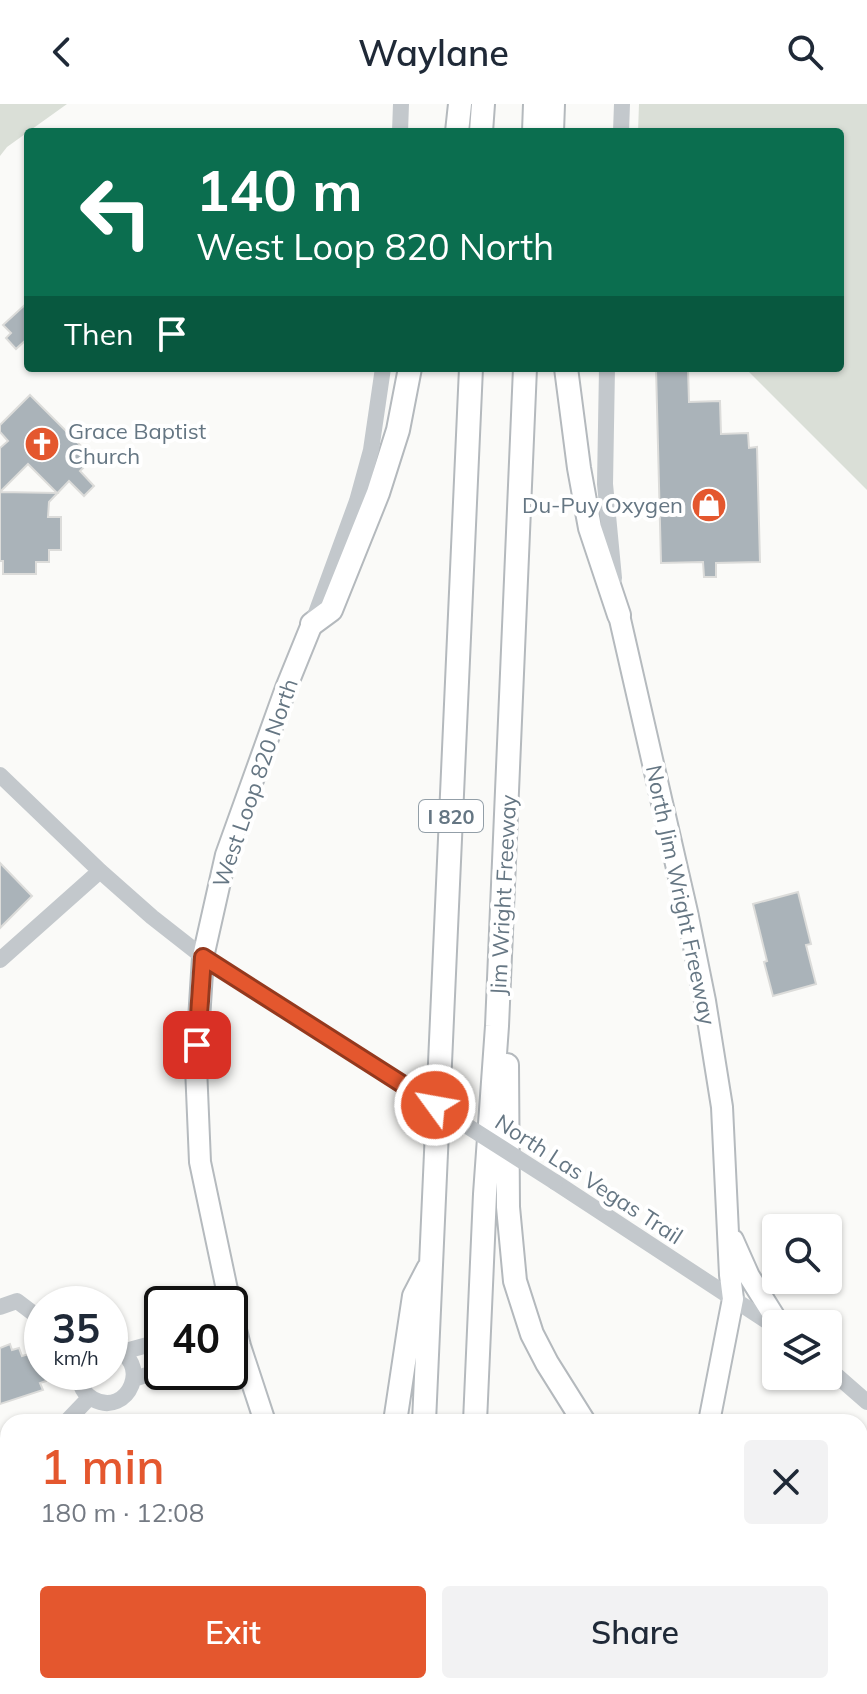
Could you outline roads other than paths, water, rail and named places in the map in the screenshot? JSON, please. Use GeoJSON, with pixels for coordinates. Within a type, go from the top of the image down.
{"type":"FeatureCollection","features":[{"type":"Feature","properties":{"kind":"highway"},"geometry":{"type":"LineString","coordinates":[[457,128],[460,104]]}},
{"type":"Feature","properties":{"kind":"highway"},"geometry":{"type":"LineString","coordinates":[[481,128],[483,104]]}},
{"type":"Feature","properties":{"kind":"highway"},"geometry":{"type":"LineString","coordinates":[[534,128],[535,104]]}},
{"type":"Feature","properties":{"kind":"highway"},"geometry":{"type":"LineString","coordinates":[[552,128],[553,104]]}},
{"type":"Feature","properties":{"kind":"highway"},"geometry":{"type":"LineString","coordinates":[[312,624],[331,610],[378,493],[398,430],[409,372]]}},
{"type":"Feature","properties":{"kind":"highway","name":"I 820"},"geometry":{"type":"LineString","coordinates":[[424,1414],[471,372]]}},
{"type":"Feature","properties":{"kind":"highway","name":"Jim Wright Freeway"},"geometry":{"type":"LineString","coordinates":[[475,1414],[485,1194],[497,1026],[525,372]]}},
{"type":"Feature","properties":{"kind":"highway"},"geometry":{"type":"LineString","coordinates":[[567,372],[590,528],[619,615]]}},
{"type":"Feature","properties":{"kind":"highway"},"geometry":{"type":"LineString","coordinates":[[497,1026],[507,1046],[508,1207],[515,1281],[532,1334],[579,1414]]}},
{"type":"Feature","properties":{"kind":"highway"},"geometry":{"type":"LineString","coordinates":[[396,1414],[414,1296],[431,1264]]}},
{"type":"Feature","properties":{"kind":"main road","name":"North Jim Wright Freeway"},"geometry":{"type":"LineString","coordinates":[[619,615],[684,898],[722,1107],[733,1299],[711,1414]]}},
{"type":"Feature","properties":{"kind":"main road","name":"West Loop 820 North"},"geometry":{"type":"LineString","coordinates":[[225,1286],[200,1162],[196,1067],[203,957],[226,855],[312,624]]}},
{"type":"Feature","properties":{"kind":"main road"},"geometry":{"type":"LineString","coordinates":[[727,1229],[768,1310]]}},
{"type":"Feature","properties":{"kind":"main road","name":"West Loop 820 North"},"geometry":{"type":"LineString","coordinates":[[248,1380],[262,1414]]}},
{"type":"Feature","properties":{"kind":"street"},"geometry":{"type":"LineString","coordinates":[[400,128],[401,104]]}},
{"type":"Feature","properties":{"kind":"street"},"geometry":{"type":"LineString","coordinates":[[621,128],[622,104]]}},
{"type":"Feature","properties":{"kind":"street","name":"West Loop 820 North"},"geometry":{"type":"LineString","coordinates":[[312,624],[357,501],[368,461],[382,372]]}},
{"type":"Feature","properties":{"kind":"street","name":"North Jim Wright Freeway"},"geometry":{"type":"LineString","coordinates":[[607,372],[605,484],[619,615]]}},
{"type":"Feature","properties":{"kind":"street","name":"North Las Vegas Trail"},"geometry":{"type":"LineString","coordinates":[[0,775],[100,871],[203,957],[762,1317]]}},
{"type":"Feature","properties":{"kind":"street"},"geometry":{"type":"LineString","coordinates":[[0,960],[100,871]]}},
{"type":"Feature","properties":{"kind":"street"},"geometry":{"type":"LineString","coordinates":[[0,1307],[17,1301],[24,1306]]}},
{"type":"Feature","properties":{"kind":"street"},"geometry":{"type":"LineString","coordinates":[[84,1390],[89,1398],[105,1403],[121,1399],[134,1379],[132,1364],[128,1360]]}},
{"type":"Feature","properties":{"kind":"street"},"geometry":{"type":"LineString","coordinates":[[134,1379],[144,1376]]}},
{"type":"Feature","properties":{"kind":"street"},"geometry":{"type":"LineString","coordinates":[[842,1380],[867,1402]]}},
{"type":"Feature","properties":{"kind":"street"},"geometry":{"type":"LineString","coordinates":[[74,1414],[89,1398]]}},
{"type":"Feature","properties":{"kind":"place","name":"Grace Baptist Church"},"geometry":{"type":"Point","coordinates":[42,444]}},
{"type":"Feature","properties":{"kind":"place","name":"Du-Puy Oxygen"},"geometry":{"type":"Point","coordinates":[709,505]}}]}
